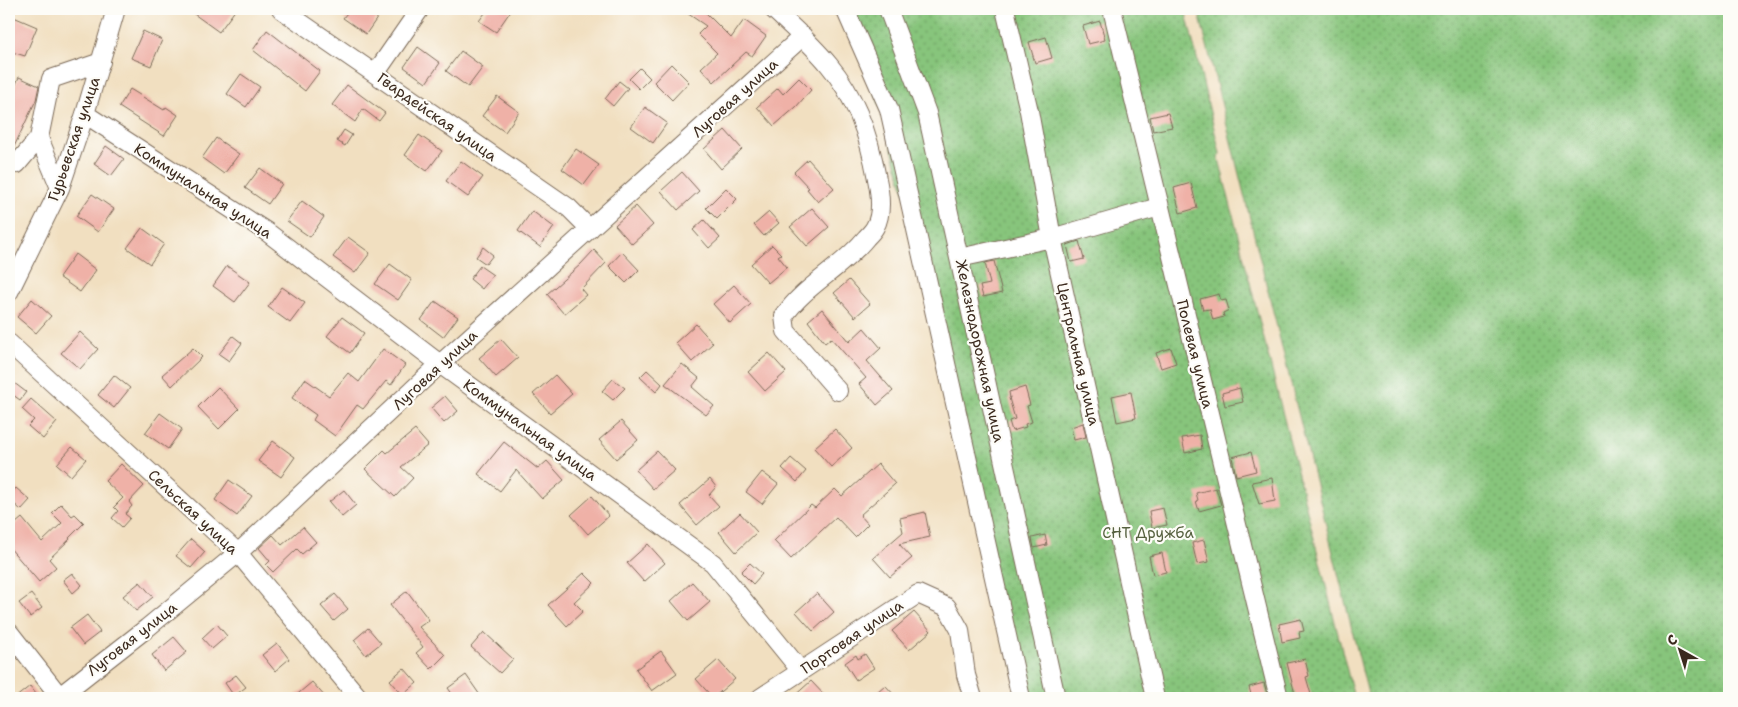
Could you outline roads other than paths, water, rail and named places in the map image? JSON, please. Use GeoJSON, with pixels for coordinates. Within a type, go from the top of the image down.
{"type":"FeatureCollection","features":[{"type":"Feature","properties":{"kind":"street","name":"Гурьевская улица"},"geometry":{"type":"LineString","coordinates":[[9,292],[60,188],[85,114],[116,9]]}},
{"type":"Feature","properties":{"kind":"street","name":"Гвардейская улица"},"geometry":{"type":"LineString","coordinates":[[281,9],[569,208],[590,229]]}},
{"type":"Feature","properties":{"kind":"street"},"geometry":{"type":"LineString","coordinates":[[374,74],[420,9]]}},
{"type":"Feature","properties":{"kind":"street"},"geometry":{"type":"LineString","coordinates":[[773,9],[803,36],[830,66],[848,94],[862,122],[873,157],[882,200],[876,226],[853,254],[794,302],[784,316],[786,331],[838,391]]}},
{"type":"Feature","properties":{"kind":"street"},"geometry":{"type":"LineString","coordinates":[[845,9],[889,109],[1021,698]]}},
{"type":"Feature","properties":{"kind":"street","name":"Железнодорожная улица"},"geometry":{"type":"LineString","coordinates":[[888,9],[927,113],[1056,698]]}},
{"type":"Feature","properties":{"kind":"street","name":"Центральная улица"},"geometry":{"type":"LineString","coordinates":[[1004,9],[1029,111],[1052,238],[1155,698]]}},
{"type":"Feature","properties":{"kind":"street","name":"Полевая улица"},"geometry":{"type":"LineString","coordinates":[[1112,9],[1279,698]]}},
{"type":"Feature","properties":{"kind":"street","name":"Луговая улица"},"geometry":{"type":"LineString","coordinates":[[60,697],[238,553],[440,364],[803,36]]}},
{"type":"Feature","properties":{"kind":"street"},"geometry":{"type":"LineString","coordinates":[[9,161],[17,164],[39,138],[51,79],[100,62]]}},
{"type":"Feature","properties":{"kind":"street","name":"Коммунальная улица"},"geometry":{"type":"LineString","coordinates":[[85,114],[267,232],[440,364],[712,563],[801,671]]}},
{"type":"Feature","properties":{"kind":"street"},"geometry":{"type":"LineString","coordinates":[[39,138],[60,188]]}},
{"type":"Feature","properties":{"kind":"street"},"geometry":{"type":"LineString","coordinates":[[960,258],[1052,238],[1159,207]]}},
{"type":"Feature","properties":{"kind":"street","name":"Сельская улица"},"geometry":{"type":"LineString","coordinates":[[9,342],[238,553],[359,698]]}},
{"type":"Feature","properties":{"kind":"street","name":"Портовая улица"},"geometry":{"type":"LineString","coordinates":[[760,698],[918,594],[947,607],[960,630],[966,675]]}},
{"type":"Feature","properties":{"kind":"street"},"geometry":{"type":"LineString","coordinates":[[9,632],[60,697]]}},
{"type":"Feature","properties":{"kind":"street"},"geometry":{"type":"LineString","coordinates":[[966,675],[966,698]]}},
{"type":"Feature","properties":{"kind":"street"},"geometry":{"type":"LineString","coordinates":[[966,675],[973,698]]}},
{"type":"Feature","properties":{"kind":"park label","name":"СНТ Дружба"},"geometry":{"type":"Point","coordinates":[1148,533]}}]}
